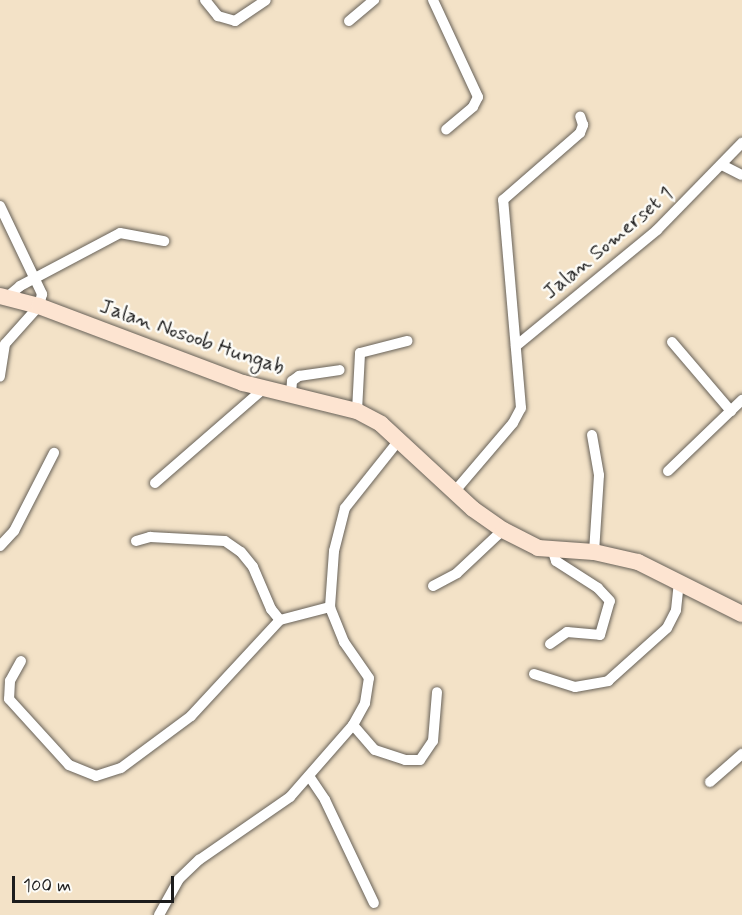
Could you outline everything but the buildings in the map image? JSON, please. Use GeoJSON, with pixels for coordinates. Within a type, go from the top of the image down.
{"type":"FeatureCollection","features":[{"type":"Feature","properties":{"kind":"main road","name":"Jalan Nosoob Hungab"},"geometry":{"type":"LineString","coordinates":[[3,296],[39,306],[263,388],[357,411],[381,424],[503,531],[538,548],[594,552],[638,562],[679,580],[742,614]]}},
{"type":"Feature","properties":{"kind":"street"},"geometry":{"type":"LineString","coordinates":[[206,0],[219,16],[235,21],[266,0]]}},
{"type":"Feature","properties":{"kind":"street"},"geometry":{"type":"LineString","coordinates":[[349,21],[374,0]]}},
{"type":"Feature","properties":{"kind":"street"},"geometry":{"type":"LineString","coordinates":[[433,0],[477,97],[473,107],[446,130]]}},
{"type":"Feature","properties":{"kind":"street","name":"Jalan Somerset 1"},"geometry":{"type":"LineString","coordinates":[[455,491],[519,414],[521,399],[503,200],[580,133],[583,125],[580,116]]}},
{"type":"Feature","properties":{"kind":"street","name":"Jalan Somerset 1"},"geometry":{"type":"LineString","coordinates":[[516,346],[657,230],[742,143]]}},
{"type":"Feature","properties":{"kind":"street"},"geometry":{"type":"LineString","coordinates":[[722,165],[742,175]]}},
{"type":"Feature","properties":{"kind":"street"},"geometry":{"type":"LineString","coordinates":[[0,206],[42,289],[39,306],[9,338],[0,377]]}},
{"type":"Feature","properties":{"kind":"street"},"geometry":{"type":"LineString","coordinates":[[3,296],[120,233],[164,241]]}},
{"type":"Feature","properties":{"kind":"street"},"geometry":{"type":"LineString","coordinates":[[357,411],[360,353],[407,341]]}},
{"type":"Feature","properties":{"kind":"street"},"geometry":{"type":"LineString","coordinates":[[672,342],[731,411]]}},
{"type":"Feature","properties":{"kind":"street"},"geometry":{"type":"LineString","coordinates":[[291,395],[292,381],[299,376],[340,370]]}},
{"type":"Feature","properties":{"kind":"street"},"geometry":{"type":"LineString","coordinates":[[155,483],[263,388]]}},
{"type":"Feature","properties":{"kind":"street"},"geometry":{"type":"LineString","coordinates":[[668,471],[742,400]]}},
{"type":"Feature","properties":{"kind":"street"},"geometry":{"type":"LineString","coordinates":[[592,435],[599,475],[594,552]]}},
{"type":"Feature","properties":{"kind":"street"},"geometry":{"type":"LineString","coordinates":[[159,915],[179,879],[199,861],[271,813],[309,776],[353,725],[365,702],[369,678],[344,642],[330,607],[334,551],[345,507],[399,440]]}},
{"type":"Feature","properties":{"kind":"street"},"geometry":{"type":"LineString","coordinates":[[0,546],[14,531],[54,453]]}},
{"type":"Feature","properties":{"kind":"street"},"geometry":{"type":"LineString","coordinates":[[433,586],[457,573],[503,531]]}},
{"type":"Feature","properties":{"kind":"street"},"geometry":{"type":"LineString","coordinates":[[136,541],[150,537],[225,541],[241,552],[253,567],[271,609],[280,620]]}},
{"type":"Feature","properties":{"kind":"street"},"geometry":{"type":"LineString","coordinates":[[550,644],[567,632],[600,635],[610,601],[598,588],[556,561],[552,549]]}},
{"type":"Feature","properties":{"kind":"street"},"geometry":{"type":"LineString","coordinates":[[534,674],[575,687],[608,681],[667,628],[676,610],[679,580]]}},
{"type":"Feature","properties":{"kind":"street"},"geometry":{"type":"LineString","coordinates":[[21,661],[10,681],[9,699],[69,765],[96,776],[120,768],[191,716],[280,620],[330,607]]}},
{"type":"Feature","properties":{"kind":"street"},"geometry":{"type":"LineString","coordinates":[[353,725],[375,750],[405,760],[420,760],[433,741],[436,692]]}},
{"type":"Feature","properties":{"kind":"street"},"geometry":{"type":"LineString","coordinates":[[710,782],[742,754]]}},
{"type":"Feature","properties":{"kind":"street"},"geometry":{"type":"LineString","coordinates":[[309,776],[325,800],[374,903]]}}]}
